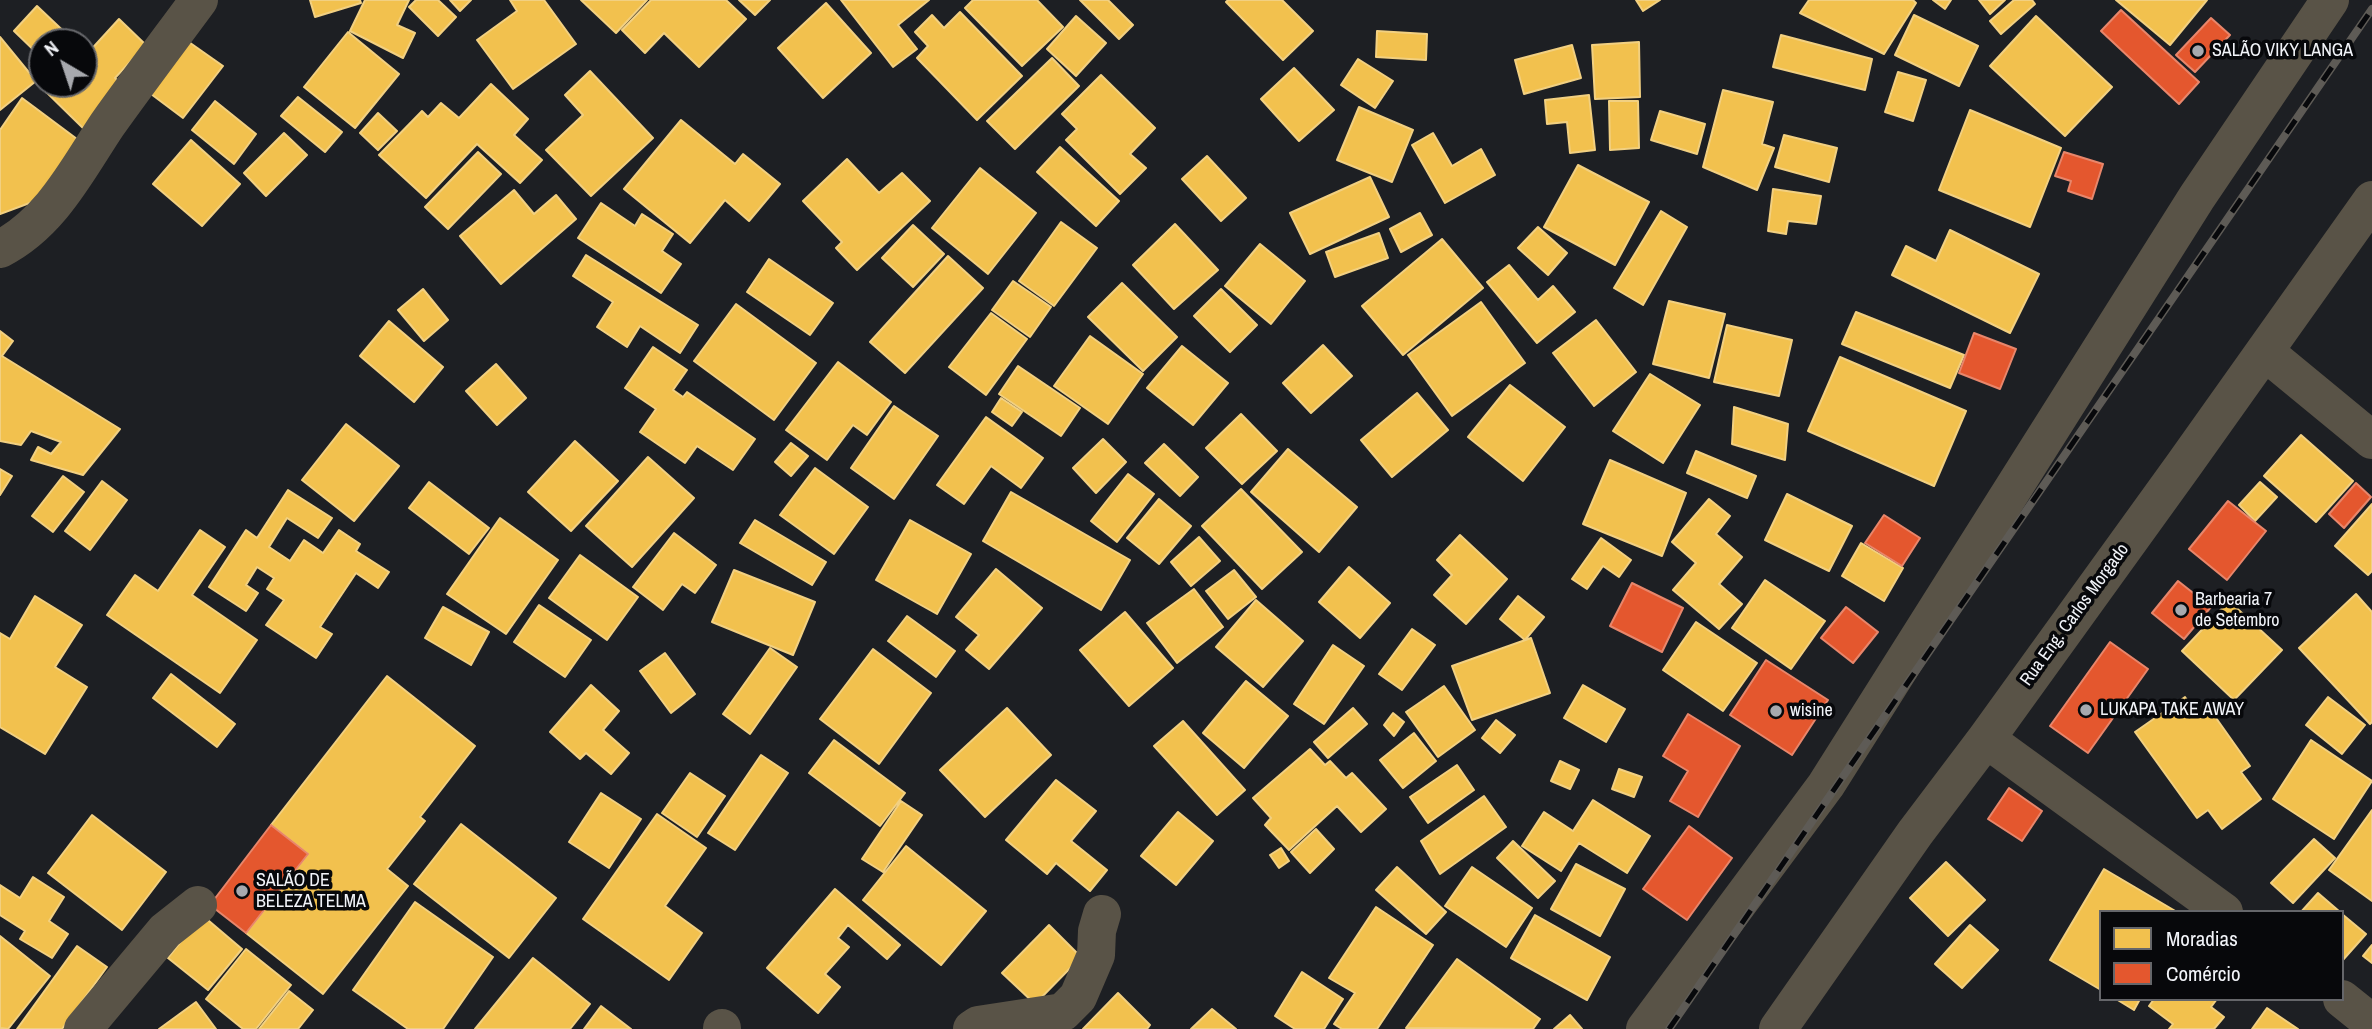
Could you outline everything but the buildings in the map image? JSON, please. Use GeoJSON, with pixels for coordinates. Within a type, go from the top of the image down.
{"type":"FeatureCollection","features":[{"type":"Feature","properties":{"kind":"street"},"geometry":{"type":"LineString","coordinates":[[0,249],[31,228],[56,203],[108,124],[199,0]]}},
{"type":"Feature","properties":{"kind":"street"},"geometry":{"type":"LineString","coordinates":[[1645,1029],[1826,785],[2197,197],[2330,0]]}},
{"type":"Feature","properties":{"kind":"street","name":"Rua Eng. Carlos Morgado"},"geometry":{"type":"LineString","coordinates":[[1778,1029],[1915,833],[1986,739],[2372,200]]}},
{"type":"Feature","properties":{"kind":"street"},"geometry":{"type":"LineString","coordinates":[[2265,352],[2372,440]]}},
{"type":"Feature","properties":{"kind":"street"},"geometry":{"type":"LineString","coordinates":[[1986,739],[2221,910]]}},
{"type":"Feature","properties":{"kind":"street"},"geometry":{"type":"LineString","coordinates":[[83,1029],[165,931],[198,905]]}},
{"type":"Feature","properties":{"kind":"street"},"geometry":{"type":"LineString","coordinates":[[972,1029],[978,1025],[1063,1012],[1078,997],[1096,955],[1097,931],[1102,914]]}},
{"type":"Feature","properties":{"kind":"street"},"geometry":{"type":"LineString","coordinates":[[2344,1001],[2372,1023]]}},
{"type":"Feature","properties":{"kind":"railway"},"geometry":{"type":"LineString","coordinates":[[1669,1029],[2372,9]]}},
{"type":"Feature","properties":{"kind":"place","name":"SALÃO VIKY LANGA"},"geometry":{"type":"Point","coordinates":[2198,51]}},
{"type":"Feature","properties":{"kind":"place","name":"Barbearia 7 de Setembro"},"geometry":{"type":"Point","coordinates":[2181,610]}},
{"type":"Feature","properties":{"kind":"place","name":"LUKAPA TAKE AWAY"},"geometry":{"type":"Point","coordinates":[2086,710]}},
{"type":"Feature","properties":{"kind":"place","name":"wisine"},"geometry":{"type":"Point","coordinates":[1776,711]}},
{"type":"Feature","properties":{"kind":"place","name":"SALÃO DE BELEZA TELMA"},"geometry":{"type":"Point","coordinates":[242,891]}}]}
